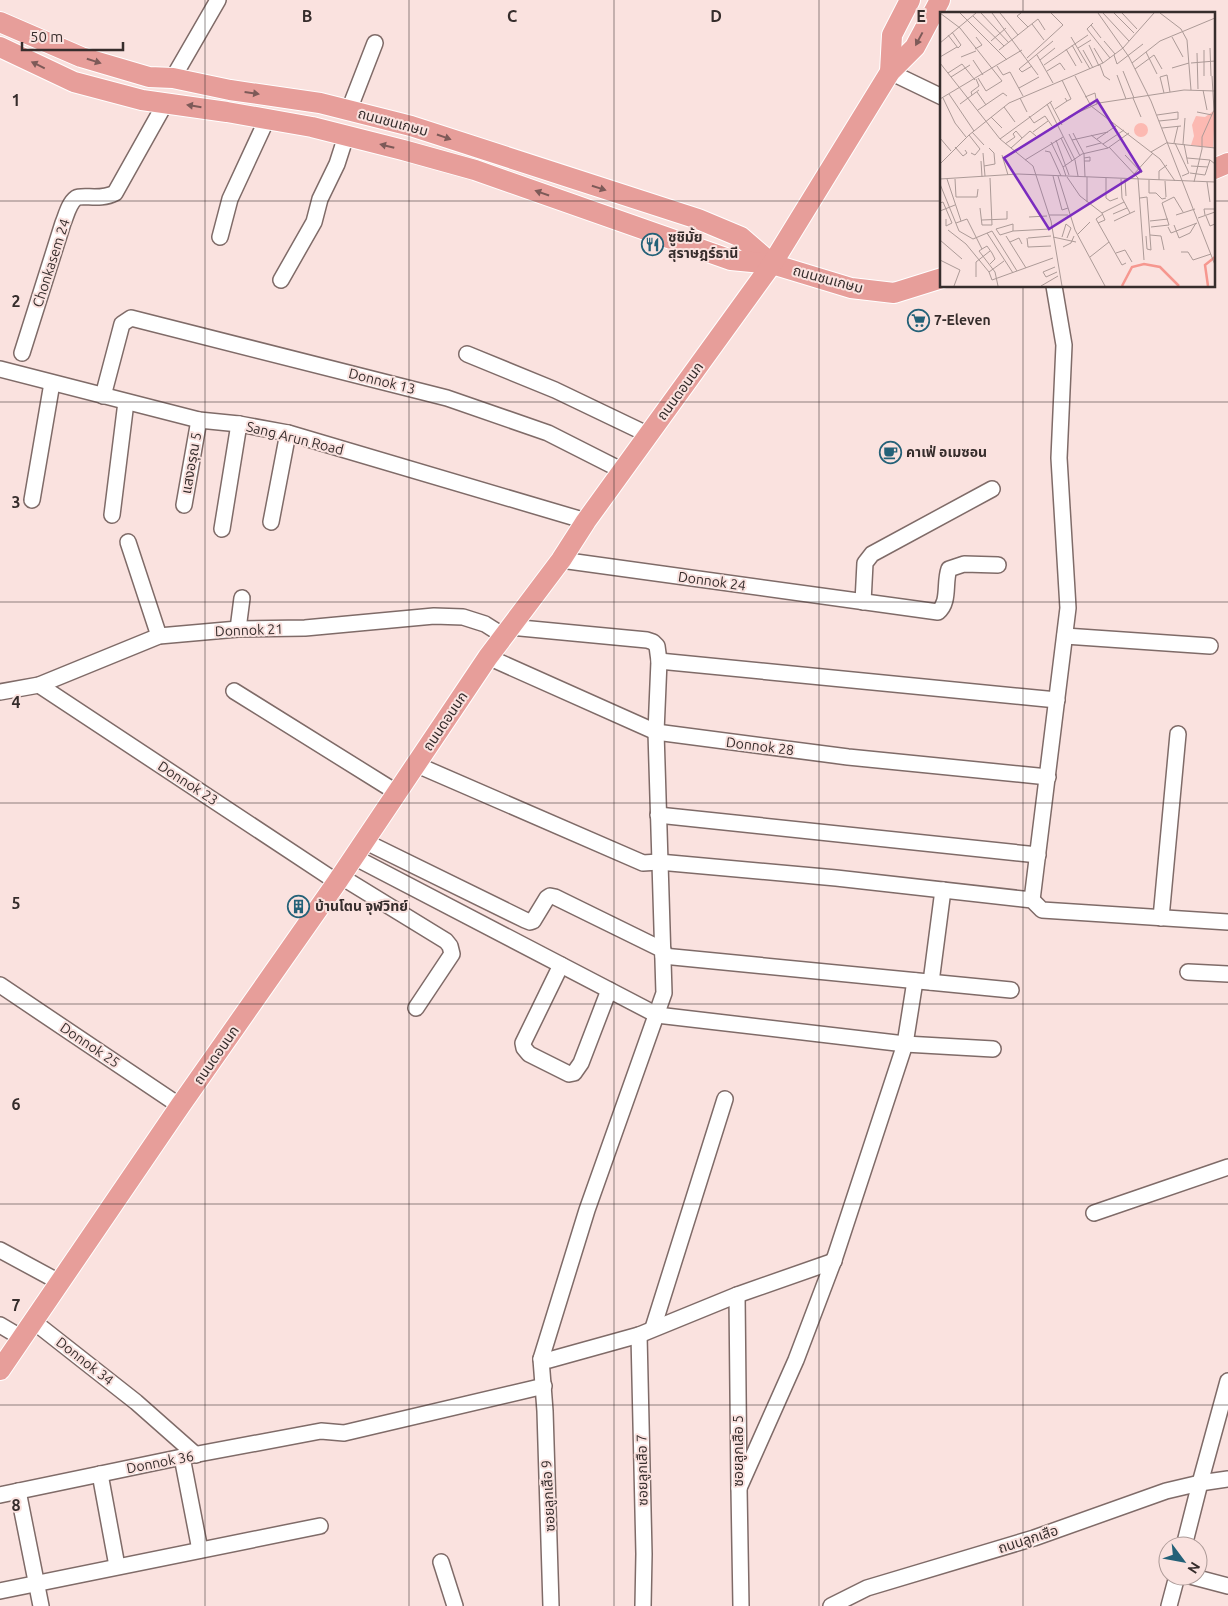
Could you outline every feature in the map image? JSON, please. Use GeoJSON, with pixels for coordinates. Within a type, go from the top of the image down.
{"type":"FeatureCollection","features":[{"type":"Feature","properties":{"kind":"main road","name":"ถนนดอนนก"},"geometry":{"type":"LineString","coordinates":[[890,72],[892,35],[910,0]]}},
{"type":"Feature","properties":{"kind":"main road","name":"ถนนดอนนก"},"geometry":{"type":"LineString","coordinates":[[0,1370],[180,1106],[339,879],[488,658],[561,560],[586,521],[772,264],[890,72],[915,47],[940,0]]}},
{"type":"Feature","properties":{"kind":"main road","name":"ถนนชนเกษม"},"geometry":{"type":"LineString","coordinates":[[0,22],[81,57],[149,77],[173,78],[230,90],[320,103],[411,126],[698,219],[741,237],[772,264]]}},
{"type":"Feature","properties":{"kind":"main road","name":"ถนนชนเกษม"},"geometry":{"type":"LineString","coordinates":[[0,47],[74,82],[142,100],[166,102],[267,119],[346,136],[475,170],[731,260],[772,264],[851,288],[894,293],[940,279]]}},
{"type":"Feature","properties":{"kind":"main road"},"geometry":{"type":"LineString","coordinates":[[1216,168],[1228,163]]}},
{"type":"Feature","properties":{"kind":"street"},"geometry":{"type":"LineString","coordinates":[[173,78],[218,0]]}},
{"type":"Feature","properties":{"kind":"street"},"geometry":{"type":"LineString","coordinates":[[349,110],[375,43]]}},
{"type":"Feature","properties":{"kind":"street"},"geometry":{"type":"LineString","coordinates":[[890,72],[940,96]]}},
{"type":"Feature","properties":{"kind":"street","name":"Chonkasem 24"},"geometry":{"type":"LineString","coordinates":[[22,353],[62,223],[70,205],[78,197],[106,197],[115,193],[166,102]]}},
{"type":"Feature","properties":{"kind":"street"},"geometry":{"type":"LineString","coordinates":[[220,237],[230,199],[267,119]]}},
{"type":"Feature","properties":{"kind":"street"},"geometry":{"type":"LineString","coordinates":[[281,280],[314,222],[320,199],[337,164],[346,136]]}},
{"type":"Feature","properties":{"kind":"street"},"geometry":{"type":"LineString","coordinates":[[1032,900],[1068,608],[1059,458],[1064,345],[1054,288]]}},
{"type":"Feature","properties":{"kind":"street","name":"Donnok 13"},"geometry":{"type":"LineString","coordinates":[[103,396],[122,324],[131,318],[447,398],[548,432],[622,471]]}},
{"type":"Feature","properties":{"kind":"street"},"geometry":{"type":"LineString","coordinates":[[467,354],[554,390],[649,434]]}},
{"type":"Feature","properties":{"kind":"street","name":"Sang Arun Road"},"geometry":{"type":"LineString","coordinates":[[0,369],[199,420],[239,424],[288,433],[586,521]]}},
{"type":"Feature","properties":{"kind":"street"},"geometry":{"type":"LineString","coordinates":[[32,500],[52,383]]}},
{"type":"Feature","properties":{"kind":"street"},"geometry":{"type":"LineString","coordinates":[[112,515],[126,402]]}},
{"type":"Feature","properties":{"kind":"street","name":"แสงอรุณ 5"},"geometry":{"type":"LineString","coordinates":[[184,504],[199,420]]}},
{"type":"Feature","properties":{"kind":"street"},"geometry":{"type":"LineString","coordinates":[[222,529],[239,424]]}},
{"type":"Feature","properties":{"kind":"street"},"geometry":{"type":"LineString","coordinates":[[271,522],[288,433]]}},
{"type":"Feature","properties":{"kind":"street"},"geometry":{"type":"LineString","coordinates":[[863,602],[865,563],[872,554],[992,489]]}},
{"type":"Feature","properties":{"kind":"street"},"geometry":{"type":"LineString","coordinates":[[128,542],[159,636]]}},
{"type":"Feature","properties":{"kind":"street","name":"Donnok 24"},"geometry":{"type":"LineString","coordinates":[[561,560],[938,612],[943,608],[945,601],[949,569],[964,564],[998,565]]}},
{"type":"Feature","properties":{"kind":"street"},"geometry":{"type":"LineString","coordinates":[[238,629],[242,598]]}},
{"type":"Feature","properties":{"kind":"street","name":"Donnok 21"},"geometry":{"type":"LineString","coordinates":[[0,692],[39,685],[159,636],[238,629],[305,628],[444,616],[463,617],[507,632]]}},
{"type":"Feature","properties":{"kind":"street"},"geometry":{"type":"LineString","coordinates":[[507,632],[648,640],[654,642],[657,646],[659,661],[656,732],[664,994],[587,1210],[572,1264],[541,1359],[549,1360],[639,1335],[738,1295],[834,1261]]}},
{"type":"Feature","properties":{"kind":"street"},"geometry":{"type":"LineString","coordinates":[[1065,636],[1210,646]]}},
{"type":"Feature","properties":{"kind":"street","name":"Donnok 28"},"geometry":{"type":"LineString","coordinates":[[488,658],[656,732],[848,757],[1048,777]]}},
{"type":"Feature","properties":{"kind":"street"},"geometry":{"type":"LineString","coordinates":[[659,661],[1057,700]]}},
{"type":"Feature","properties":{"kind":"street","name":"Donnok 23"},"geometry":{"type":"LineString","coordinates":[[39,685],[339,879],[446,941],[450,946],[452,954],[416,1008]]}},
{"type":"Feature","properties":{"kind":"street"},"geometry":{"type":"LineString","coordinates":[[234,691],[396,792]]}},
{"type":"Feature","properties":{"kind":"street"},"geometry":{"type":"LineString","coordinates":[[1161,918],[1178,734]]}},
{"type":"Feature","properties":{"kind":"street"},"geometry":{"type":"LineString","coordinates":[[415,764],[643,863],[659,862],[1032,900],[1042,910],[1228,922]]}},
{"type":"Feature","properties":{"kind":"street"},"geometry":{"type":"LineString","coordinates":[[658,815],[1038,855]]}},
{"type":"Feature","properties":{"kind":"street"},"geometry":{"type":"LineString","coordinates":[[359,849],[530,922],[533,921],[547,898],[555,897],[663,953],[1011,990]]}},
{"type":"Feature","properties":{"kind":"street"},"geometry":{"type":"LineString","coordinates":[[359,849],[561,965],[657,1015],[905,1044],[993,1049]]}},
{"type":"Feature","properties":{"kind":"street"},"geometry":{"type":"LineString","coordinates":[[931,982],[943,890]]}},
{"type":"Feature","properties":{"kind":"street"},"geometry":{"type":"LineString","coordinates":[[561,965],[524,1043],[524,1048],[529,1054],[568,1074],[574,1073],[581,1062],[609,990]]}},
{"type":"Feature","properties":{"kind":"street"},"geometry":{"type":"LineString","coordinates":[[1188,972],[1228,974]]}},
{"type":"Feature","properties":{"kind":"street"},"geometry":{"type":"LineString","coordinates":[[738,1488],[796,1360],[834,1261],[905,1044],[915,981]]}},
{"type":"Feature","properties":{"kind":"street","name":"Donnok 25"},"geometry":{"type":"LineString","coordinates":[[0,984],[180,1106]]}},
{"type":"Feature","properties":{"kind":"street"},"geometry":{"type":"LineString","coordinates":[[653,1328],[725,1099]]}},
{"type":"Feature","properties":{"kind":"street"},"geometry":{"type":"LineString","coordinates":[[1094,1214],[1228,1167]]}},
{"type":"Feature","properties":{"kind":"street"},"geometry":{"type":"LineString","coordinates":[[0,1250],[61,1283]]}},
{"type":"Feature","properties":{"kind":"street","name":"ซอยลูกเสือ 5"},"geometry":{"type":"LineString","coordinates":[[738,1295],[738,1488],[741,1606]]}},
{"type":"Feature","properties":{"kind":"street","name":"Donnok 34"},"geometry":{"type":"LineString","coordinates":[[0,1325],[28,1330],[136,1402],[189,1456]]}},
{"type":"Feature","properties":{"kind":"street","name":"ซอยลูกเสือ 7"},"geometry":{"type":"LineString","coordinates":[[639,1335],[644,1554],[643,1606]]}},
{"type":"Feature","properties":{"kind":"street","name":"ซอยลูกเสือ 9"},"geometry":{"type":"LineString","coordinates":[[541,1359],[544,1386],[551,1606]]}},
{"type":"Feature","properties":{"kind":"street"},"geometry":{"type":"LineString","coordinates":[[1187,1536],[1228,1381]]}},
{"type":"Feature","properties":{"kind":"street","name":"Donnok 36"},"geometry":{"type":"LineString","coordinates":[[0,1495],[321,1431],[344,1433],[544,1386]]}},
{"type":"Feature","properties":{"kind":"street"},"geometry":{"type":"LineString","coordinates":[[189,1456],[200,1550]]}},
{"type":"Feature","properties":{"kind":"street"},"geometry":{"type":"LineString","coordinates":[[100,1474],[117,1566]]}},
{"type":"Feature","properties":{"kind":"street","name":"ถนนลูกเสือ"},"geometry":{"type":"LineString","coordinates":[[831,1606],[867,1588],[1034,1538],[1166,1491],[1228,1479]]}},
{"type":"Feature","properties":{"kind":"street"},"geometry":{"type":"LineString","coordinates":[[18,1491],[41,1606]]}},
{"type":"Feature","properties":{"kind":"street"},"geometry":{"type":"LineString","coordinates":[[0,1591],[320,1526]]}},
{"type":"Feature","properties":{"kind":"street"},"geometry":{"type":"LineString","coordinates":[[441,1562],[455,1606]]}},
{"type":"Feature","properties":{"kind":"street"},"geometry":{"type":"LineString","coordinates":[[1208,1581],[1228,1586]]}},
{"type":"Feature","properties":{"kind":"street"},"geometry":{"type":"LineString","coordinates":[[1169,1606],[1174,1586]]}},
{"type":"Feature","properties":{"kind":"place","name":"ซูชิมั้ย สุราษฎร์ธานี"},"geometry":{"type":"Point","coordinates":[652,245]}},
{"type":"Feature","properties":{"kind":"place","name":"7-Eleven"},"geometry":{"type":"Point","coordinates":[918,320]}},
{"type":"Feature","properties":{"kind":"place","name":"คาเฟ่ อเมซอน"},"geometry":{"type":"Point","coordinates":[890,452]}},
{"type":"Feature","properties":{"kind":"place","name":"บ้านโตน จุฬวิทย์"},"geometry":{"type":"Point","coordinates":[299,906]}}]}
